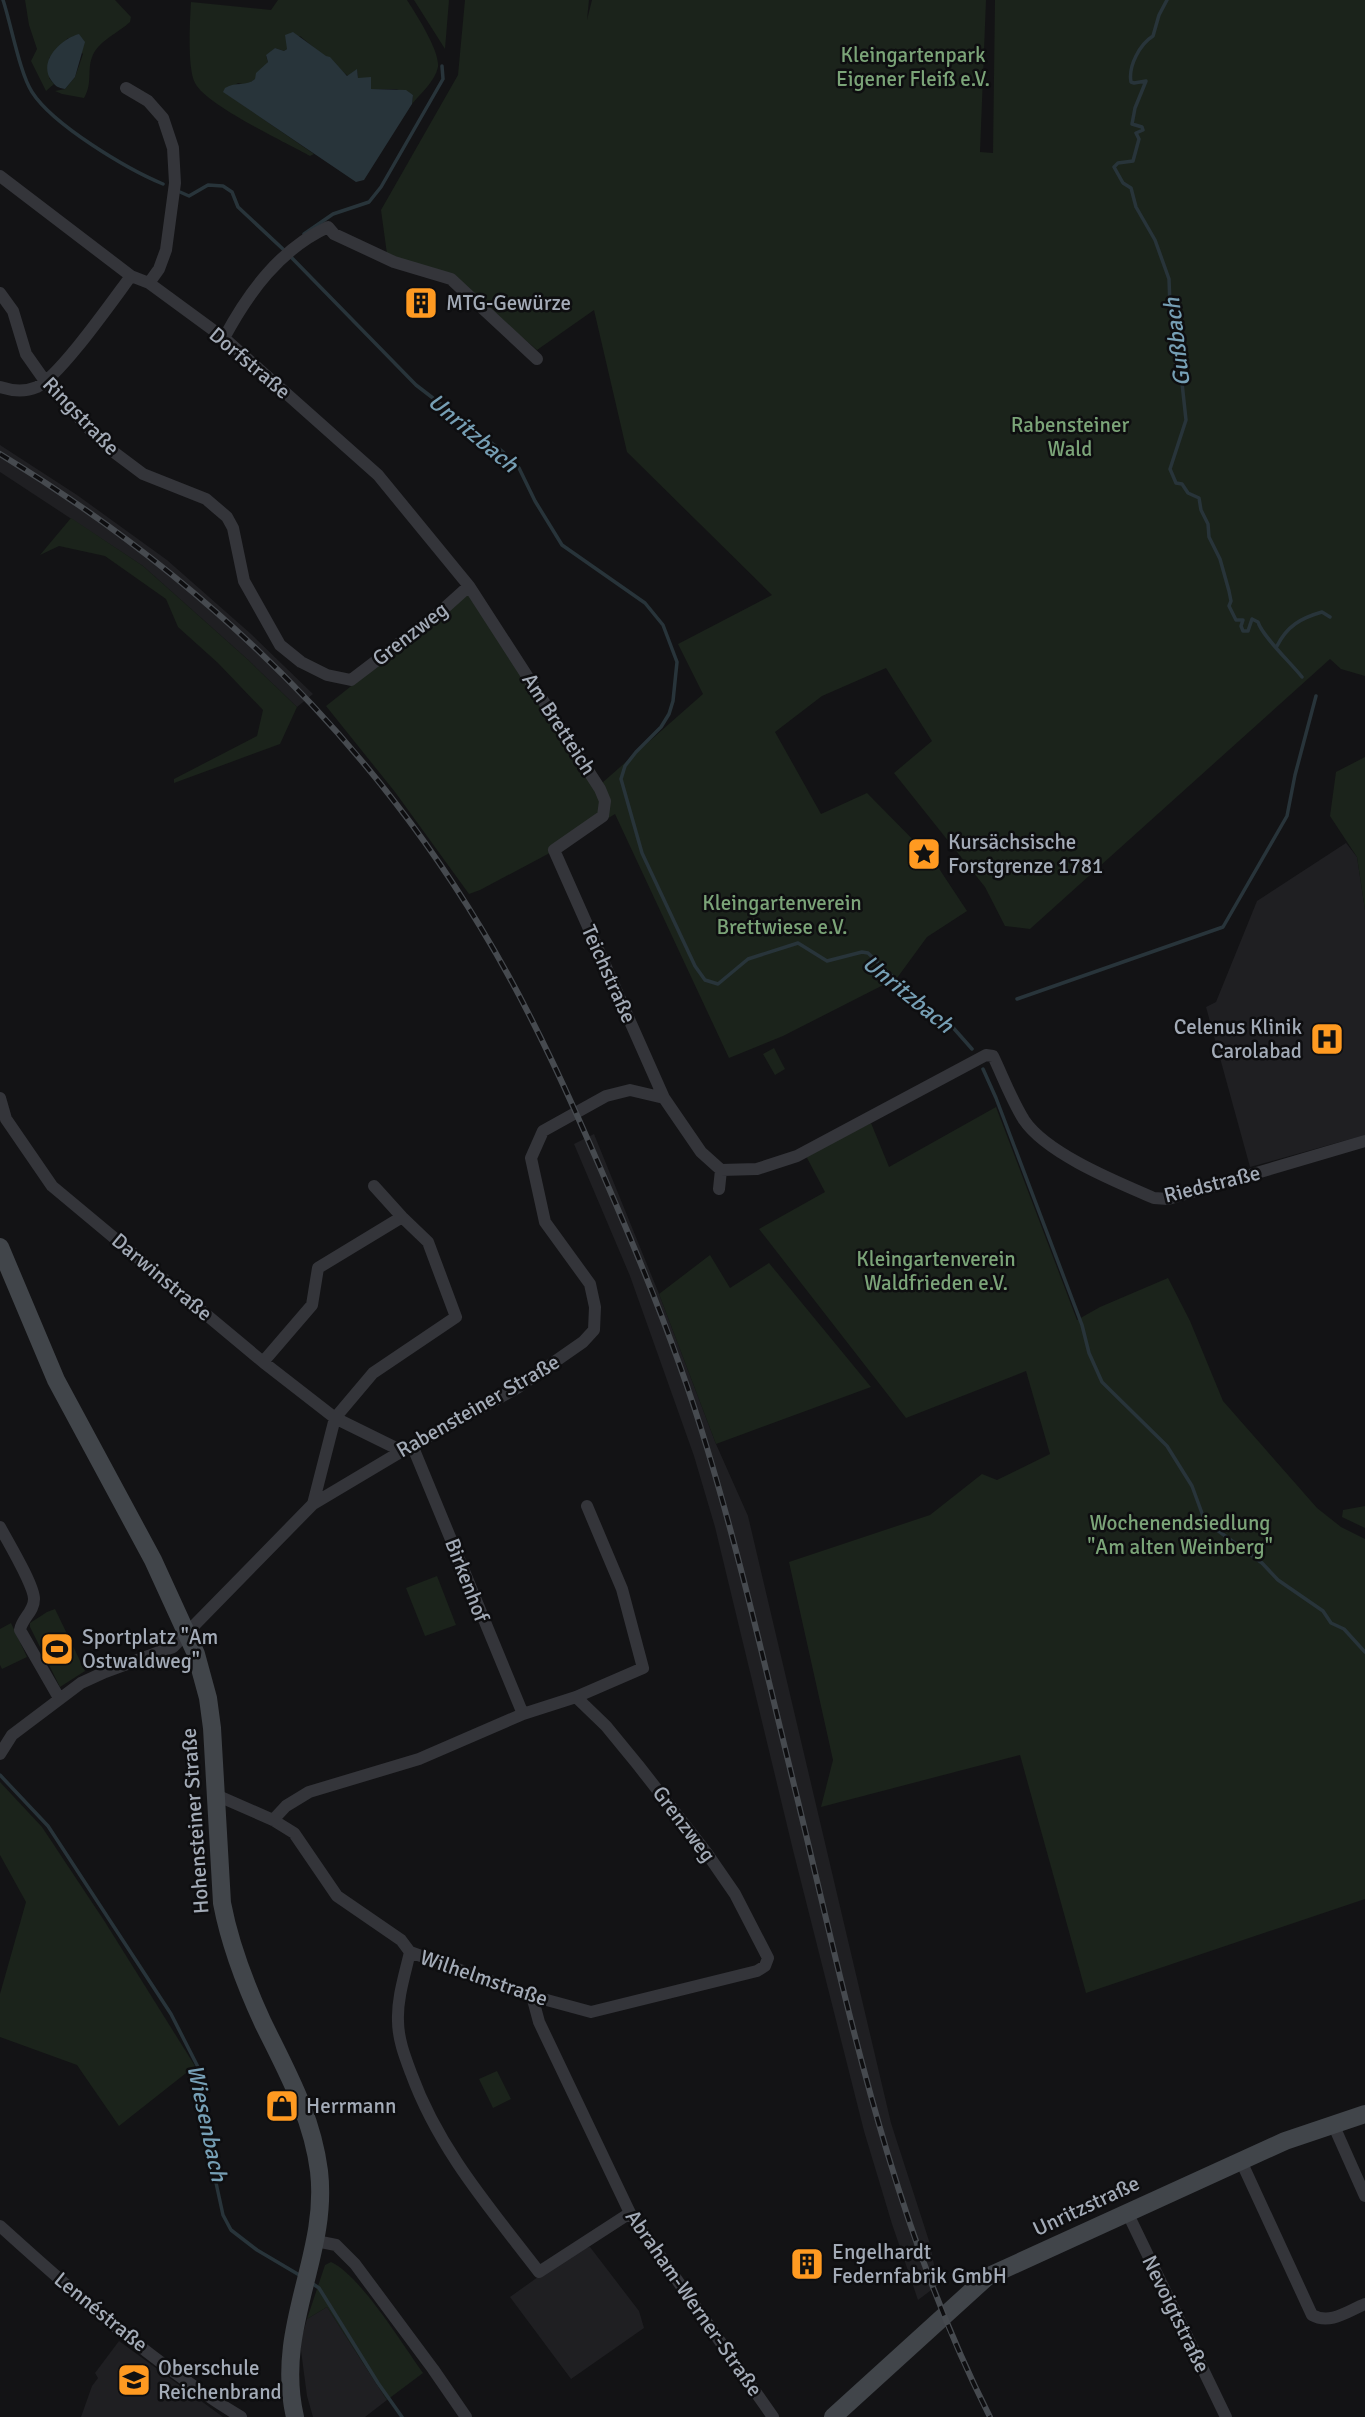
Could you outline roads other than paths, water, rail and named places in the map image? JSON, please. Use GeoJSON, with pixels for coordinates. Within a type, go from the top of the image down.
{"type":"FeatureCollection","features":[{"type":"Feature","properties":{"kind":"main road","name":"Hohensteiner Straße"},"geometry":{"type":"LineString","coordinates":[[0,1247],[56,1380],[153,1560],[188,1634],[208,1698],[222,1903],[232,1949],[263,2022],[301,2100],[311,2128],[320,2176],[316,2241],[300,2299],[290,2354],[295,2417]]}},
{"type":"Feature","properties":{"kind":"main road","name":"Unritzstraße"},"geometry":{"type":"LineString","coordinates":[[833,2417],[987,2277],[1285,2141],[1365,2114]]}},
{"type":"Feature","properties":{"kind":"street"},"geometry":{"type":"LineString","coordinates":[[126,89],[148,101],[163,118],[173,148],[175,183],[166,250],[159,269],[149,283]]}},
{"type":"Feature","properties":{"kind":"street","name":"Dorfstraße"},"geometry":{"type":"LineString","coordinates":[[0,176],[131,276],[149,283],[223,338],[365,462],[416,519],[469,586]]}},
{"type":"Feature","properties":{"kind":"street"},"geometry":{"type":"LineString","coordinates":[[223,338],[238,312],[267,274],[292,249],[309,236],[328,227],[334,233],[394,262],[451,279],[537,359]]}},
{"type":"Feature","properties":{"kind":"street"},"geometry":{"type":"LineString","coordinates":[[0,387],[25,390],[45,381],[131,276]]}},
{"type":"Feature","properties":{"kind":"street","name":"Ringstraße"},"geometry":{"type":"LineString","coordinates":[[0,293],[13,311],[26,354],[45,381],[111,450],[144,474],[206,499],[223,512],[233,528],[244,581],[280,645],[301,662],[327,675],[351,680]]}},
{"type":"Feature","properties":{"kind":"street","name":"Grenzweg"},"geometry":{"type":"LineString","coordinates":[[351,680],[439,613],[469,586]]}},
{"type":"Feature","properties":{"kind":"street","name":"Am Bretteich"},"geometry":{"type":"LineString","coordinates":[[469,586],[600,789],[605,801],[603,816],[554,850]]}},
{"type":"Feature","properties":{"kind":"street","name":"Teichstraße"},"geometry":{"type":"LineString","coordinates":[[554,850],[664,1098]]}},
{"type":"Feature","properties":{"kind":"street","name":"Riedstraße"},"geometry":{"type":"LineString","coordinates":[[722,1170],[757,1169],[797,1156],[970,1061],[986,1055],[993,1056],[1017,1107],[1033,1131],[1056,1150],[1154,1198],[1168,1199],[1365,1141]]}},
{"type":"Feature","properties":{"kind":"street","name":"Rabensteiner Straße"},"geometry":{"type":"LineString","coordinates":[[0,1754],[12,1735],[59,1698],[105,1672],[173,1647],[313,1504],[407,1448],[517,1388],[572,1351],[594,1330],[595,1307],[590,1284],[545,1222],[531,1158],[543,1131],[607,1096],[630,1090],[664,1098]]}},
{"type":"Feature","properties":{"kind":"street","name":"Darwinstraße"},"geometry":{"type":"LineString","coordinates":[[0,1098],[3,1120],[52,1186],[335,1419],[407,1448]]}},
{"type":"Feature","properties":{"kind":"street"},"geometry":{"type":"LineString","coordinates":[[664,1098],[701,1152],[722,1170],[719,1189]]}},
{"type":"Feature","properties":{"kind":"street"},"geometry":{"type":"LineString","coordinates":[[313,1504],[335,1419],[373,1373],[456,1317],[428,1242],[374,1186]]}},
{"type":"Feature","properties":{"kind":"street"},"geometry":{"type":"LineString","coordinates":[[263,1362],[312,1304],[318,1268],[402,1217]]}},
{"type":"Feature","properties":{"kind":"street","name":"Birkenhof"},"geometry":{"type":"LineString","coordinates":[[407,1448],[523,1714]]}},
{"type":"Feature","properties":{"kind":"street"},"geometry":{"type":"LineString","coordinates":[[273,1820],[286,1806],[309,1792],[419,1759],[523,1714],[576,1697],[643,1668],[622,1589],[587,1506]]}},
{"type":"Feature","properties":{"kind":"street"},"geometry":{"type":"LineString","coordinates":[[0,1527],[33,1592],[33,1605],[20,1630],[59,1698]]}},
{"type":"Feature","properties":{"kind":"street","name":"Grenzweg"},"geometry":{"type":"LineString","coordinates":[[576,1697],[606,1726],[706,1852],[735,1894],[768,1958],[765,1966]]}},
{"type":"Feature","properties":{"kind":"street","name":"Wilhelmstraße"},"geometry":{"type":"LineString","coordinates":[[216,1795],[273,1820],[294,1833],[337,1896],[401,1940],[410,1952],[532,1996],[591,2012],[765,1966]]}},
{"type":"Feature","properties":{"kind":"street"},"geometry":{"type":"LineString","coordinates":[[410,1952],[397,2022],[416,2087],[437,2132],[471,2185],[539,2272],[630,2213]]}},
{"type":"Feature","properties":{"kind":"street","name":"Abraham-Werner-Straße"},"geometry":{"type":"LineString","coordinates":[[532,1996],[539,2022],[630,2213],[773,2417]]}},
{"type":"Feature","properties":{"kind":"street"},"geometry":{"type":"LineString","coordinates":[[1333,2124],[1365,2196]]}},
{"type":"Feature","properties":{"kind":"street"},"geometry":{"type":"LineString","coordinates":[[1241,2161],[1312,2315],[1320,2319],[1330,2319],[1365,2304]]}},
{"type":"Feature","properties":{"kind":"street","name":"Nevoigtstraße"},"geometry":{"type":"LineString","coordinates":[[1127,2212],[1226,2417]]}},
{"type":"Feature","properties":{"kind":"street","name":"Lennéstraße"},"geometry":{"type":"LineString","coordinates":[[0,2226],[115,2326],[240,2417]]}},
{"type":"Feature","properties":{"kind":"street"},"geometry":{"type":"LineString","coordinates":[[316,2241],[336,2245],[355,2264],[466,2417]]}},
{"type":"Feature","properties":{"kind":"waterway","name":"Unritzbach"},"geometry":{"type":"LineString","coordinates":[[3,0],[28,84],[42,105],[92,145],[163,184]]}},
{"type":"Feature","properties":{"kind":"waterway","name":"Gußbach"},"geometry":{"type":"LineString","coordinates":[[1167,0],[1153,36],[1140,50],[1131,69],[1131,82],[1146,81],[1135,108],[1132,124],[1142,127],[1143,130],[1136,133],[1139,139],[1133,161],[1118,163],[1114,167],[1123,183],[1131,188],[1136,207],[1155,240],[1169,279],[1170,306],[1176,327],[1175,342],[1179,349],[1175,361],[1182,383],[1186,420],[1170,469],[1176,483],[1182,484],[1188,493],[1199,498],[1208,524],[1209,537],[1220,559],[1229,591],[1229,606],[1236,620],[1243,620],[1243,631],[1248,631],[1252,619],[1258,622],[1271,642],[1302,677]]}},
{"type":"Feature","properties":{"kind":"waterway"},"geometry":{"type":"LineString","coordinates":[[304,234],[333,214],[369,202],[381,187],[443,79],[442,66]]}},
{"type":"Feature","properties":{"kind":"waterway","name":"Unritzbach"},"geometry":{"type":"LineString","coordinates":[[180,192],[189,196],[208,185],[223,186],[232,192],[238,207],[285,251]]}},
{"type":"Feature","properties":{"kind":"waterway","name":"Unritzbach"},"geometry":{"type":"LineString","coordinates":[[290,256],[416,385],[503,452],[519,468],[535,501],[562,545],[645,603],[663,625],[677,662],[673,701],[661,727],[625,766],[621,779],[642,853],[695,966],[705,980],[718,984],[748,959],[798,943],[827,961],[862,952],[868,953],[921,1004],[949,1023],[972,1049]]}},
{"type":"Feature","properties":{"kind":"waterway"},"geometry":{"type":"LineString","coordinates":[[1277,646],[1285,633],[1301,620],[1322,612],[1330,617]]}},
{"type":"Feature","properties":{"kind":"waterway"},"geometry":{"type":"LineString","coordinates":[[1017,999],[1223,927],[1287,816],[1316,696]]}},
{"type":"Feature","properties":{"kind":"waterway","name":"Unritzbach"},"geometry":{"type":"LineString","coordinates":[[983,1069],[1102,1382],[1167,1446],[1192,1486],[1203,1516],[1213,1527],[1262,1563],[1278,1580],[1323,1611],[1331,1623],[1344,1629],[1365,1652]]}},
{"type":"Feature","properties":{"kind":"waterway","name":"Wiesenbach"},"geometry":{"type":"LineString","coordinates":[[0,1775],[48,1826],[171,2014],[198,2067],[203,2083],[200,2109],[223,2215],[231,2230],[257,2250],[301,2276]]}},
{"type":"Feature","properties":{"kind":"waterway","name":"Wiesenbach"},"geometry":{"type":"LineString","coordinates":[[310,2282],[319,2288],[402,2417]]}},
{"type":"Feature","properties":{"kind":"railway"},"geometry":{"type":"LineString","coordinates":[[0,454],[72,501],[141,551],[207,604],[269,661],[328,722],[383,787],[434,855],[500,960],[551,1058],[638,1256],[697,1415],[764,1661],[874,2109],[925,2265],[955,2342],[990,2417]]}},
{"type":"Feature","properties":{"kind":"place","name":"MTG-Gewürze"},"geometry":{"type":"Point","coordinates":[421,303]}},
{"type":"Feature","properties":{"kind":"place","name":"Kursächsische Forstgrenze 1781"},"geometry":{"type":"Point","coordinates":[924,854]}},
{"type":"Feature","properties":{"kind":"place","name":"Celenus Klinik Carolabad"},"geometry":{"type":"Point","coordinates":[1327,1039]}},
{"type":"Feature","properties":{"kind":"place","name":"Sportplatz \"Am Ostwaldweg\""},"geometry":{"type":"Point","coordinates":[57,1649]}},
{"type":"Feature","properties":{"kind":"place","name":"Herrmann"},"geometry":{"type":"Point","coordinates":[282,2106]}},
{"type":"Feature","properties":{"kind":"place","name":"Engelhardt Federnfabrik GmbH"},"geometry":{"type":"Point","coordinates":[807,2264]}},
{"type":"Feature","properties":{"kind":"place","name":"Oberschule Reichenbrand"},"geometry":{"type":"Point","coordinates":[134,2380]}},
{"type":"Feature","properties":{"kind":"park label","name":"Kleingartenpark Eigener Fleiß e.V."},"geometry":{"type":"Point","coordinates":[913,67]}},
{"type":"Feature","properties":{"kind":"park label","name":"Rabensteiner Wald"},"geometry":{"type":"Point","coordinates":[1070,437]}},
{"type":"Feature","properties":{"kind":"park label","name":"Kleingartenverein Brettwiese e.V."},"geometry":{"type":"Point","coordinates":[782,915]}},
{"type":"Feature","properties":{"kind":"park label","name":"Kleingartenverein Waldfrieden e.V."},"geometry":{"type":"Point","coordinates":[936,1271]}},
{"type":"Feature","properties":{"kind":"park label","name":"Wochenendsiedlung \"Am alten Weinberg\""},"geometry":{"type":"Point","coordinates":[1180,1535]}}]}
